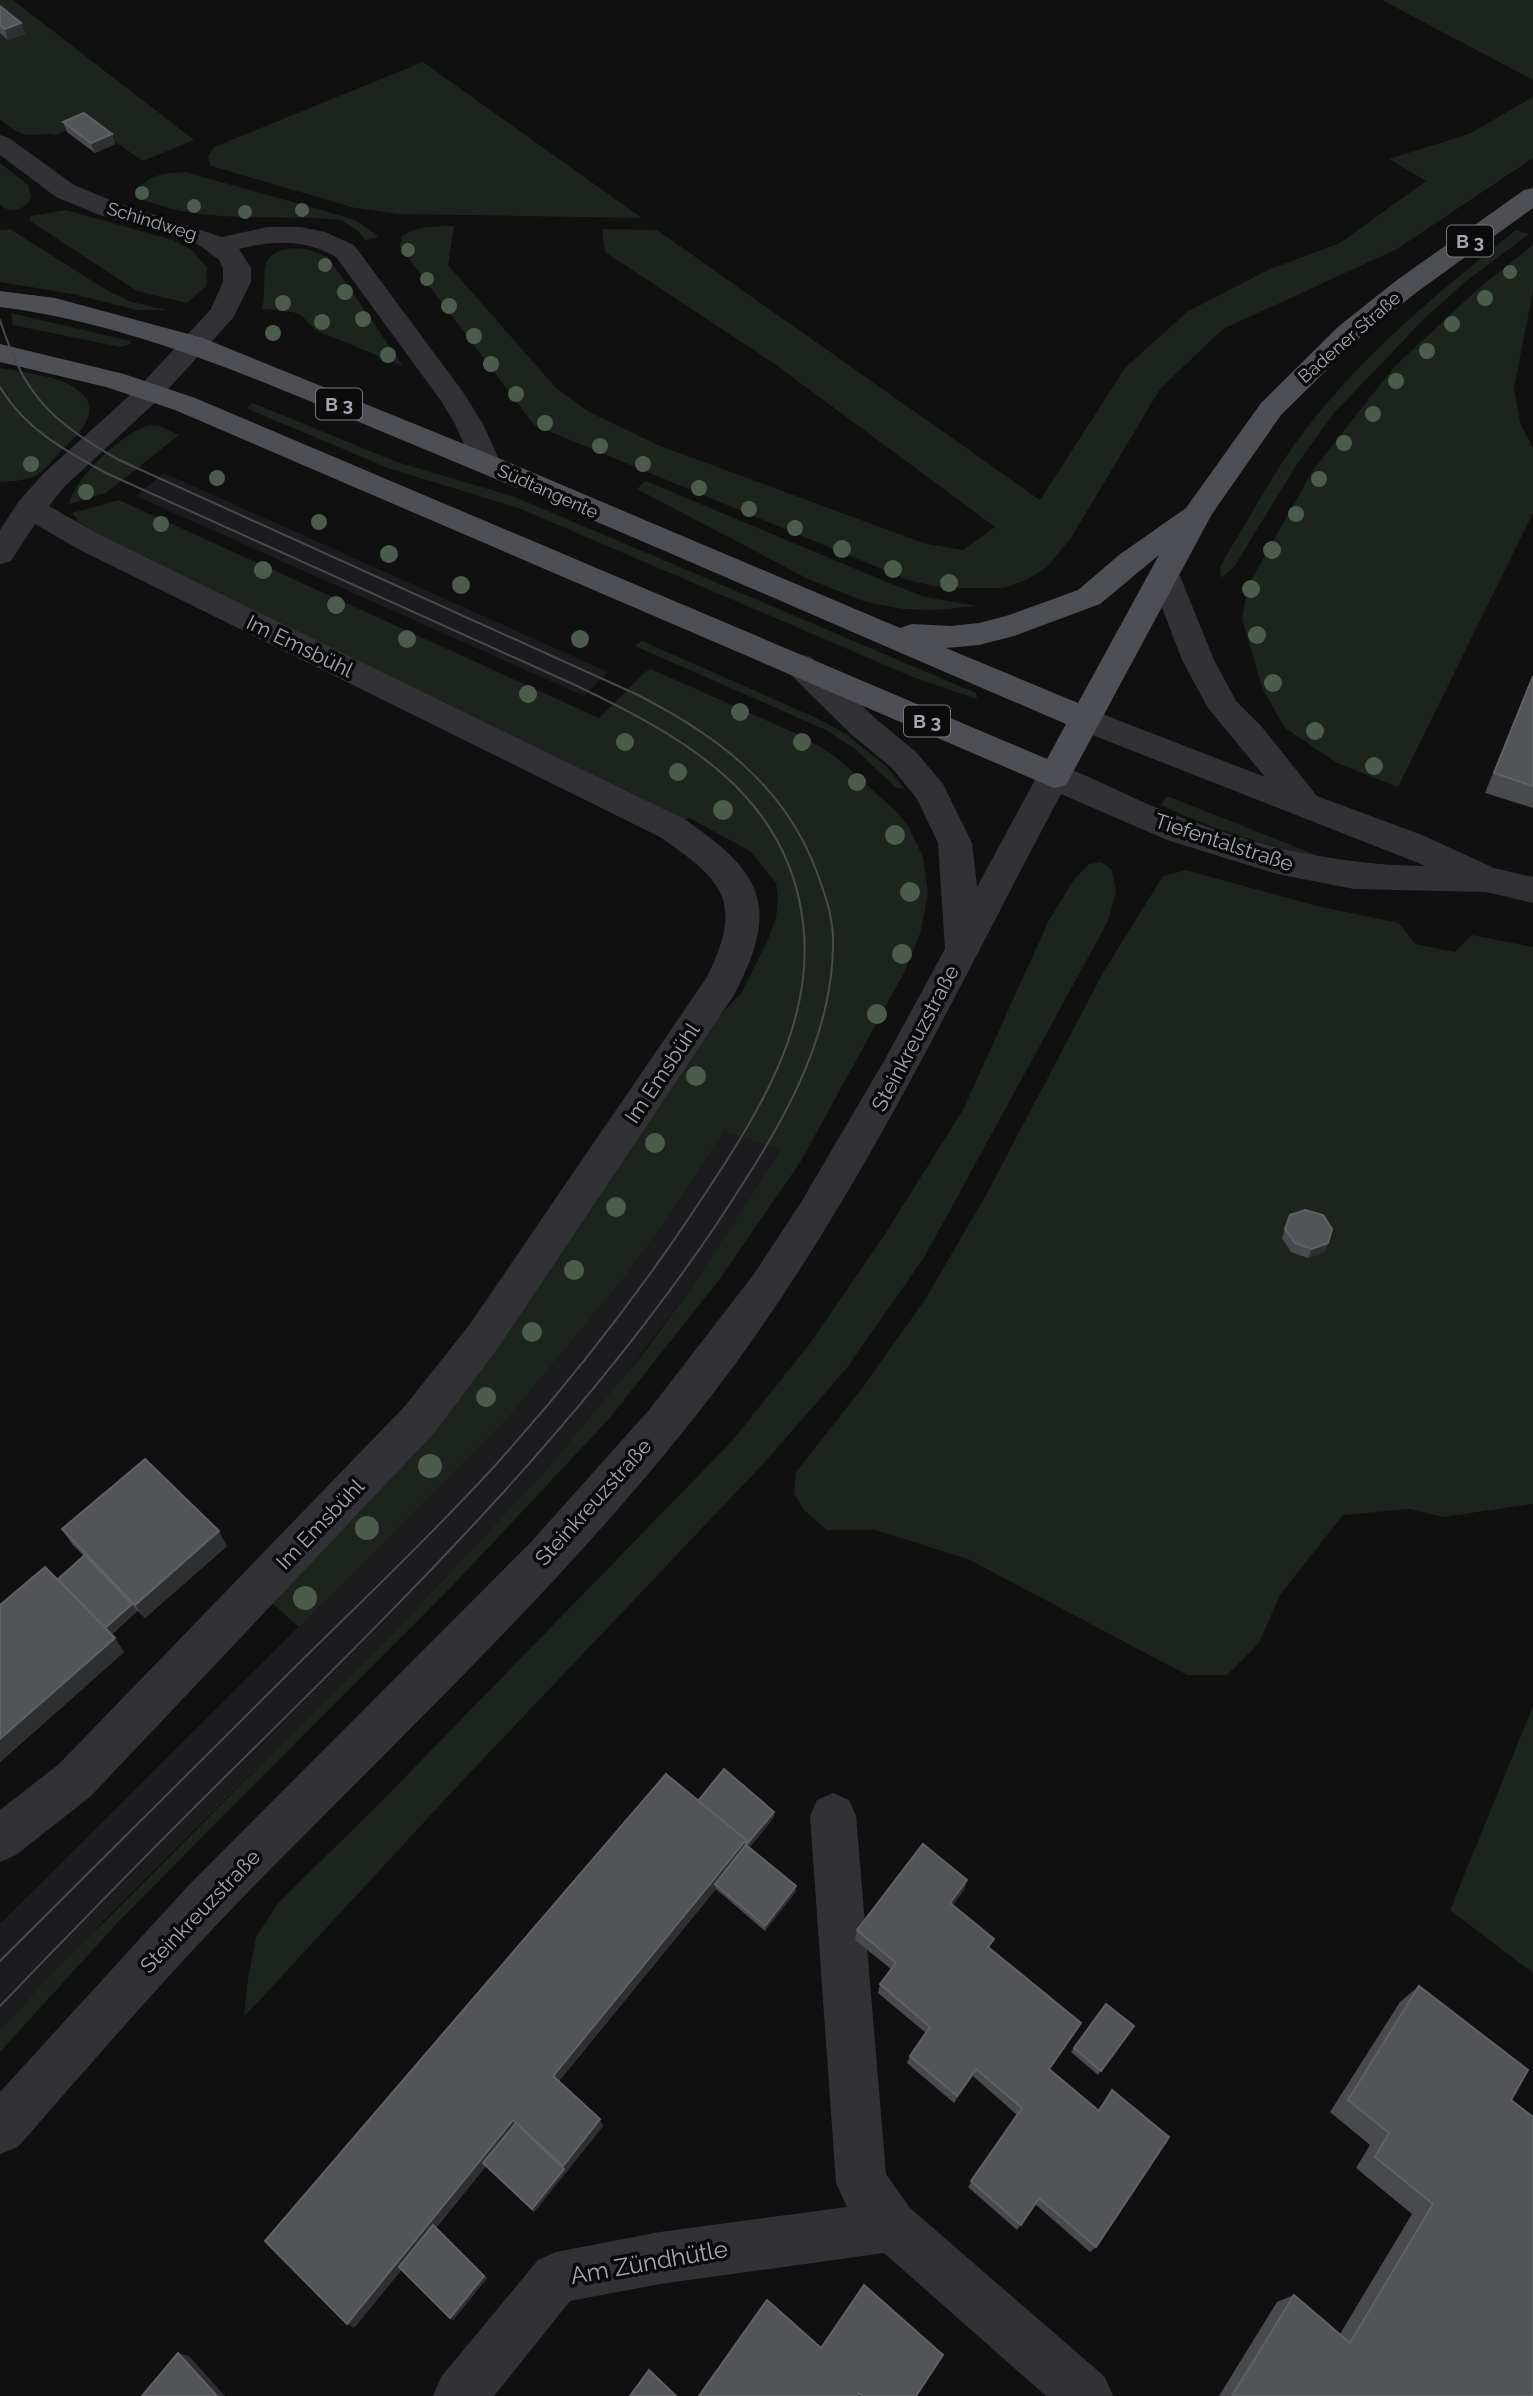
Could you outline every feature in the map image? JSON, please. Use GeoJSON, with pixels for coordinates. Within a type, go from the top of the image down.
{"type":"FeatureCollection","features":[{"type":"Feature","properties":{"kind":"main road","name":"Badener Straße"},"geometry":{"type":"LineString","coordinates":[[1054,776],[1199,511],[1271,409],[1349,332],[1407,286],[1533,196]]}},
{"type":"Feature","properties":{"kind":"main road","name":"Südtangente"},"geometry":{"type":"LineString","coordinates":[[0,299],[80,312],[192,344],[886,632],[1084,719]]}},
{"type":"Feature","properties":{"kind":"main road","name":"B 3"},"geometry":{"type":"LineString","coordinates":[[0,353],[114,380],[267,438],[1054,776]]}},
{"type":"Feature","properties":{"kind":"main road","name":"Badener Straße"},"geometry":{"type":"LineString","coordinates":[[886,632],[951,637],[979,634],[1014,625],[1089,597],[1129,562],[1199,511]]}},
{"type":"Feature","properties":{"kind":"street","name":"Schindweg"},"geometry":{"type":"LineString","coordinates":[[0,143],[65,191],[106,208],[187,231],[220,246],[230,255],[237,268],[237,282],[223,312],[150,392],[54,480],[30,508],[0,554]]}},
{"type":"Feature","properties":{"kind":"street"},"geometry":{"type":"LineString","coordinates":[[220,246],[262,236],[291,234],[332,241],[345,250],[453,397],[486,464]]}},
{"type":"Feature","properties":{"kind":"street","name":"Im Emsbühl"},"geometry":{"type":"LineString","coordinates":[[0,1839],[75,1780],[420,1419],[499,1314],[721,985],[733,963],[743,933],[745,908],[735,880],[700,846],[672,828],[91,543],[30,508]]}},
{"type":"Feature","properties":{"kind":"street"},"geometry":{"type":"LineString","coordinates":[[1165,576],[1198,660],[1224,708],[1250,735],[1306,806]]}},
{"type":"Feature","properties":{"kind":"street"},"geometry":{"type":"LineString","coordinates":[[800,665],[864,727],[904,760],[931,793],[955,843],[960,887],[962,950]]}},
{"type":"Feature","properties":{"kind":"street","name":"Tiefentalstraße"},"geometry":{"type":"LineString","coordinates":[[1084,719],[1410,844],[1486,879],[1533,890]]}},
{"type":"Feature","properties":{"kind":"street","name":"Tiefentalstraße"},"geometry":{"type":"LineString","coordinates":[[1054,776],[1111,804],[1182,831],[1239,851],[1311,869],[1396,878],[1486,879]]}},
{"type":"Feature","properties":{"kind":"street","name":"Steinkreuzstraße"},"geometry":{"type":"LineString","coordinates":[[0,2129],[96,2021],[231,1877],[455,1652],[637,1455],[721,1352],[786,1259],[854,1151],[1054,776]]}},
{"type":"Feature","properties":{"kind":"street"},"geometry":{"type":"LineString","coordinates":[[833,1816],[861,2183],[892,2226],[1086,2396]]}},
{"type":"Feature","properties":{"kind":"street","name":"Am Zündhütle"},"geometry":{"type":"LineString","coordinates":[[460,2396],[556,2278],[660,2258],[892,2226]]}},
{"type":"Feature","properties":{"kind":"shaded area"},"geometry":{"type":"Polygon","coordinates":[[[0,0],[13,0],[194,140],[143,161],[87,122],[55,135],[27,135],[11,128],[0,119],[0,0]]]}},
{"type":"Feature","properties":{"kind":"shaded area"},"geometry":{"type":"Polygon","coordinates":[[[1382,0],[1533,0],[1533,80],[1382,0]]]}},
{"type":"Feature","properties":{"kind":"shaded area"},"geometry":{"type":"Polygon","coordinates":[[[423,62],[642,218],[399,214],[355,208],[211,166],[208,157],[214,147],[423,62]]]}},
{"type":"Feature","properties":{"kind":"shaded area"},"geometry":{"type":"Polygon","coordinates":[[[1533,97],[1533,158],[1397,249],[1223,329],[1160,389],[1071,538],[1047,567],[1028,579],[1004,588],[943,588],[908,580],[534,425],[400,247],[402,236],[414,230],[454,226],[448,265],[557,389],[589,412],[658,445],[926,544],[963,550],[995,527],[772,362],[605,252],[602,229],[657,230],[1040,500],[1125,368],[1187,312],[1268,270],[1340,243],[1426,181],[1389,159],[1469,134],[1533,97]]]}},
{"type":"Feature","properties":{"kind":"shaded area"},"geometry":{"type":"Polygon","coordinates":[[[0,163],[28,185],[31,196],[29,202],[15,210],[0,205],[0,163]]]}},
{"type":"Feature","properties":{"kind":"shaded area"},"geometry":{"type":"Polygon","coordinates":[[[185,172],[357,221],[379,237],[365,240],[357,230],[341,220],[212,215],[162,206],[137,197],[149,179],[162,174],[185,172]]]}},
{"type":"Feature","properties":{"kind":"shaded area"},"geometry":{"type":"Polygon","coordinates":[[[66,210],[173,240],[192,250],[207,268],[206,286],[187,303],[137,291],[30,221],[30,216],[66,210]]]}},
{"type":"Feature","properties":{"kind":"shaded area"},"geometry":{"type":"Polygon","coordinates":[[[10,229],[108,291],[132,302],[167,310],[137,310],[73,294],[0,282],[0,230],[10,229]]]}},
{"type":"Feature","properties":{"kind":"shaded area"},"geometry":{"type":"Polygon","coordinates":[[[1516,230],[1529,234],[1465,282],[1426,317],[1334,413],[1297,464],[1234,567],[1221,578],[1220,568],[1227,554],[1285,458],[1335,394],[1362,364],[1422,308],[1516,230]]]}},
{"type":"Feature","properties":{"kind":"shaded area"},"geometry":{"type":"Polygon","coordinates":[[[1533,245],[1533,291],[1514,388],[1520,423],[1533,448],[1533,513],[1398,787],[1337,763],[1285,728],[1263,690],[1242,619],[1248,586],[1313,470],[1394,367],[1479,288],[1533,245]]]}},
{"type":"Feature","properties":{"kind":"shaded area"},"geometry":{"type":"Polygon","coordinates":[[[307,249],[328,257],[403,366],[315,330],[302,316],[293,312],[262,309],[267,261],[280,250],[307,249]]]}},
{"type":"Feature","properties":{"kind":"shaded area"},"geometry":{"type":"Polygon","coordinates":[[[11,313],[130,341],[131,344],[120,347],[13,325],[11,313]]]}},
{"type":"Feature","properties":{"kind":"shaded area"},"geometry":{"type":"Polygon","coordinates":[[[0,368],[61,381],[78,390],[89,406],[86,423],[74,439],[40,473],[24,480],[0,482],[0,368]]]}},
{"type":"Feature","properties":{"kind":"shaded area"},"geometry":{"type":"Polygon","coordinates":[[[253,403],[397,462],[515,497],[976,693],[977,699],[915,678],[521,509],[388,468],[246,408],[253,403]]]}},
{"type":"Feature","properties":{"kind":"shaded area"},"geometry":{"type":"Polygon","coordinates":[[[150,425],[179,435],[106,493],[69,504],[80,482],[102,457],[127,436],[150,425]]]}},
{"type":"Feature","properties":{"kind":"shaded area"},"geometry":{"type":"Polygon","coordinates":[[[164,473],[608,672],[584,696],[136,496],[164,473]]]}},
{"type":"Feature","properties":{"kind":"shaded area"},"geometry":{"type":"Polygon","coordinates":[[[646,481],[925,597],[977,606],[935,610],[903,609],[866,602],[808,579],[637,489],[646,481]]]}},
{"type":"Feature","properties":{"kind":"shaded area"},"geometry":{"type":"Polygon","coordinates":[[[119,500],[599,718],[651,669],[806,738],[836,757],[897,812],[908,826],[923,857],[928,893],[921,931],[904,973],[801,1161],[719,1280],[609,1419],[456,1582],[120,1920],[0,2052],[0,2030],[52,1974],[392,1634],[546,1470],[646,1350],[690,1289],[781,1150],[724,1131],[672,1212],[625,1277],[508,1418],[299,1627],[272,1603],[715,1020],[740,995],[776,918],[776,883],[750,851],[689,818],[681,821],[110,541],[80,523],[72,513],[119,500]]]}},
{"type":"Feature","properties":{"kind":"shaded area"},"geometry":{"type":"Polygon","coordinates":[[[642,641],[843,732],[886,766],[905,789],[896,788],[855,749],[826,730],[635,646],[642,641]]]}},
{"type":"Feature","properties":{"kind":"shaded area"},"geometry":{"type":"Polygon","coordinates":[[[1167,796],[1321,857],[1259,842],[1200,822],[1161,805],[1167,796]]]}},
{"type":"Feature","properties":{"kind":"shaded area"},"geometry":{"type":"Polygon","coordinates":[[[1101,862],[1112,870],[1116,891],[1108,921],[925,1256],[846,1369],[764,1463],[464,1779],[244,2017],[256,1937],[279,1902],[379,1804],[732,1441],[811,1342],[883,1237],[963,1110],[1049,920],[1075,878],[1089,864],[1101,862]]]}},
{"type":"Feature","properties":{"kind":"shaded area"},"geometry":{"type":"Polygon","coordinates":[[[1186,870],[1317,906],[1399,923],[1415,944],[1455,952],[1472,935],[1533,947],[1533,1504],[1443,1517],[1410,1509],[1343,1515],[1280,1595],[1259,1643],[1227,1675],[1187,1675],[968,1559],[875,1530],[827,1530],[804,1510],[794,1493],[796,1472],[863,1387],[926,1298],[986,1195],[1104,971],[1163,876],[1186,870]]]}},
{"type":"Feature","properties":{"kind":"shaded area"},"geometry":{"type":"Polygon","coordinates":[[[724,1130],[781,1150],[690,1289],[612,1393],[546,1470],[392,1634],[112,1912],[0,2030],[0,1924],[508,1418],[625,1277],[672,1212],[724,1130]]]}},
{"type":"Feature","properties":{"kind":"shaded area"},"geometry":{"type":"Polygon","coordinates":[[[1533,1706],[1533,1973],[1450,1910],[1533,1706]]]}},
{"type":"Feature","properties":{"kind":"building"},"geometry":{"type":"Polygon","coordinates":[[[0,6],[21,23],[5,29],[0,25],[0,6]]]}},
{"type":"Feature","properties":{"kind":"building"},"geometry":{"type":"Polygon","coordinates":[[[84,113],[112,134],[91,143],[63,122],[84,113]]]}},
{"type":"Feature","properties":{"kind":"building"},"geometry":{"type":"Polygon","coordinates":[[[1533,676],[1533,786],[1494,773],[1533,676]]]}},
{"type":"Feature","properties":{"kind":"building"},"geometry":{"type":"Polygon","coordinates":[[[1305,1210],[1323,1215],[1332,1229],[1328,1243],[1312,1249],[1295,1243],[1285,1229],[1290,1215],[1305,1210]]]}},
{"type":"Feature","properties":{"kind":"building"},"geometry":{"type":"Polygon","coordinates":[[[145,1459],[219,1531],[135,1605],[62,1529],[145,1459]]]}},
{"type":"Feature","properties":{"kind":"building"},"geometry":{"type":"Polygon","coordinates":[[[85,1555],[132,1604],[105,1628],[58,1579],[85,1555]]]}},
{"type":"Feature","properties":{"kind":"building"},"geometry":{"type":"Polygon","coordinates":[[[45,1567],[115,1638],[0,1739],[0,1605],[45,1567]]]}},
{"type":"Feature","properties":{"kind":"building"},"geometry":{"type":"Polygon","coordinates":[[[724,1769],[774,1812],[746,1845],[746,1840],[698,1801],[724,1769]]]}},
{"type":"Feature","properties":{"kind":"building"},"geometry":{"type":"Polygon","coordinates":[[[666,1774],[746,1840],[553,2076],[600,2119],[563,2166],[513,2120],[347,2324],[265,2241],[666,1774]]]}},
{"type":"Feature","properties":{"kind":"building"},"geometry":{"type":"Polygon","coordinates":[[[923,1844],[967,1880],[950,1903],[994,1939],[988,1947],[1081,2023],[1049,2069],[1099,2111],[1112,2090],[1169,2137],[1096,2247],[1039,2198],[1021,2225],[971,2181],[1022,2108],[976,2069],[957,2096],[910,2056],[930,2027],[880,1984],[896,1963],[857,1930],[923,1844]]]}},
{"type":"Feature","properties":{"kind":"building"},"geometry":{"type":"Polygon","coordinates":[[[746,1845],[796,1886],[765,1926],[715,1884],[746,1845]]]}},
{"type":"Feature","properties":{"kind":"building"},"geometry":{"type":"Polygon","coordinates":[[[1419,1986],[1528,2070],[1511,2100],[1533,2117],[1533,2396],[1232,2396],[1294,2295],[1350,2343],[1433,2204],[1375,2157],[1389,2133],[1348,2100],[1419,1986]]]}},
{"type":"Feature","properties":{"kind":"building"},"geometry":{"type":"Polygon","coordinates":[[[1106,2004],[1134,2026],[1101,2071],[1074,2048],[1106,2004]]]}},
{"type":"Feature","properties":{"kind":"building"},"geometry":{"type":"Polygon","coordinates":[[[516,2123],[564,2169],[532,2209],[483,2163],[516,2123]]]}},
{"type":"Feature","properties":{"kind":"building"},"geometry":{"type":"Polygon","coordinates":[[[433,2225],[484,2276],[450,2318],[399,2267],[433,2225]]]}},
{"type":"Feature","properties":{"kind":"building"},"geometry":{"type":"Polygon","coordinates":[[[864,2285],[943,2355],[916,2396],[862,2396],[859,2393],[857,2396],[699,2396],[767,2300],[821,2348],[864,2285]]]}},
{"type":"Feature","properties":{"kind":"building"},"geometry":{"type":"Polygon","coordinates":[[[178,2353],[217,2396],[142,2396],[178,2353]]]}},
{"type":"Feature","properties":{"kind":"building"},"geometry":{"type":"Polygon","coordinates":[[[649,2370],[676,2396],[630,2396],[649,2370]]]}},
{"type":"Feature","properties":{"kind":"tram line"},"geometry":{"type":"LineString","coordinates":[[0,320],[19,369],[30,388],[58,418],[95,446],[119,460],[638,695],[694,727],[720,746],[744,766],[786,812],[816,870],[825,894],[833,936],[831,976],[824,1014],[797,1089],[758,1159],[716,1225],[608,1371],[489,1508],[427,1574],[0,2006]]}},
{"type":"Feature","properties":{"kind":"tram line"},"geometry":{"type":"LineString","coordinates":[[0,387],[33,427],[106,473],[575,685],[653,725],[690,748],[723,774],[752,804],[776,838],[793,878],[803,923],[804,962],[800,999],[790,1036],[759,1106],[720,1172],[675,1238],[574,1373],[491,1470],[438,1525],[0,1961]]}}]}
